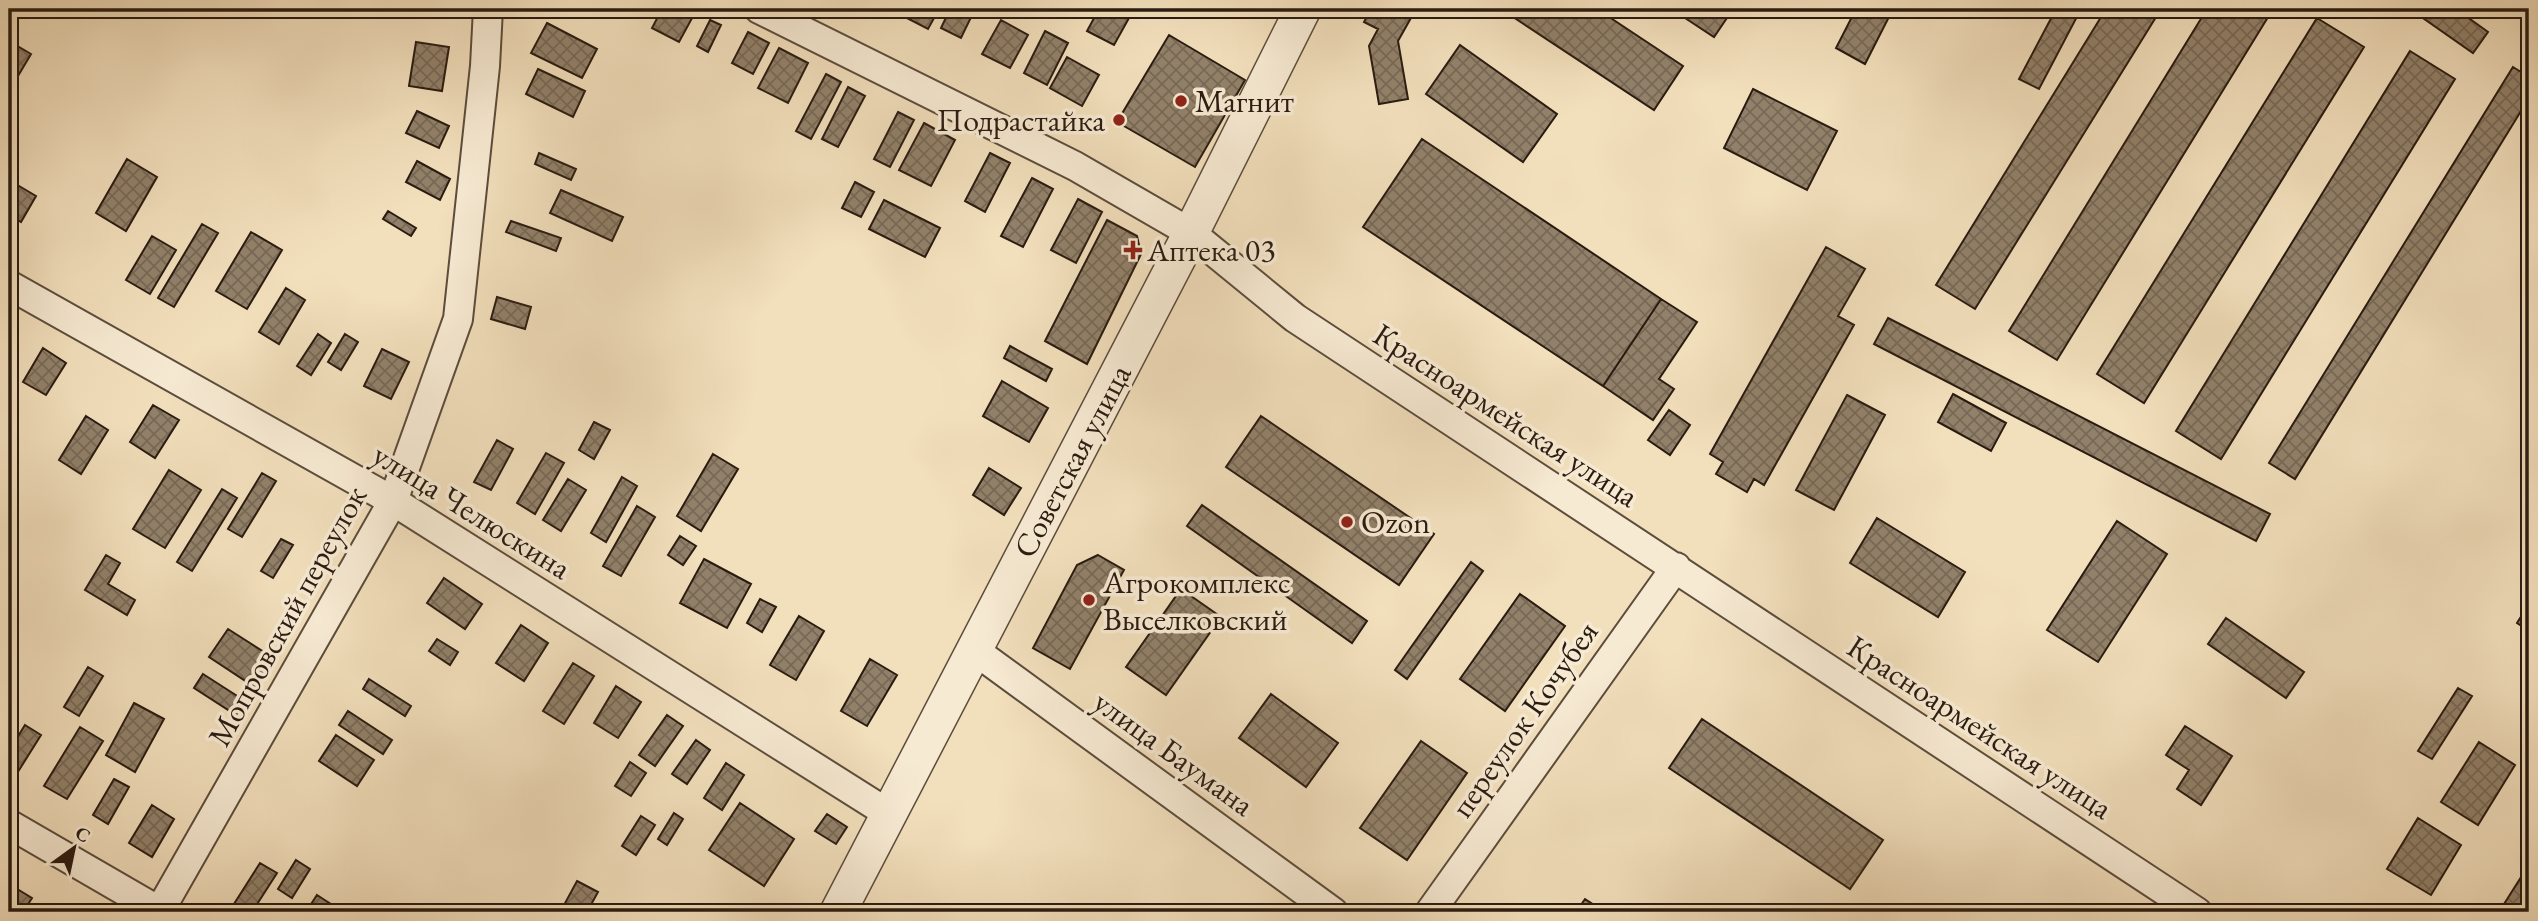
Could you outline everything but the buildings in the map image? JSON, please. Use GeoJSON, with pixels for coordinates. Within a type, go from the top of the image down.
{"type":"FeatureCollection","features":[{"type":"Feature","properties":{"kind":"street","name":"Мопровский переулок"},"geometry":{"type":"LineString","coordinates":[[160,912],[393,501],[458,319],[485,66],[488,9]]}},
{"type":"Feature","properties":{"kind":"street","name":"Красноармейская улица"},"geometry":{"type":"LineString","coordinates":[[759,9],[1075,166],[1191,233],[1295,318],[2197,912]]}},
{"type":"Feature","properties":{"kind":"street","name":"Советская улица"},"geometry":{"type":"LineString","coordinates":[[838,912],[1191,233],[1303,9]]}},
{"type":"Feature","properties":{"kind":"street","name":"улица Челюскина"},"geometry":{"type":"LineString","coordinates":[[9,285],[393,501],[889,814]]}},
{"type":"Feature","properties":{"kind":"street","name":"переулок Кочубея"},"geometry":{"type":"LineString","coordinates":[[1430,912],[1676,567]]}},
{"type":"Feature","properties":{"kind":"street","name":"улица Баумана"},"geometry":{"type":"LineString","coordinates":[[974,650],[1333,912]]}},
{"type":"Feature","properties":{"kind":"street"},"geometry":{"type":"LineString","coordinates":[[9,824],[160,912]]}},
{"type":"Feature","properties":{"kind":"place","name":"Магнит"},"geometry":{"type":"Point","coordinates":[1181,101]}},
{"type":"Feature","properties":{"kind":"place","name":"Подрастайка"},"geometry":{"type":"Point","coordinates":[1119,120]}},
{"type":"Feature","properties":{"kind":"place","name":"Аптека 03"},"geometry":{"type":"Point","coordinates":[1133,250]}},
{"type":"Feature","properties":{"kind":"place","name":"Ozon"},"geometry":{"type":"Point","coordinates":[1347,522]}},
{"type":"Feature","properties":{"kind":"place","name":"Агрокомплекс Выселковский"},"geometry":{"type":"Point","coordinates":[1089,600]}}]}
